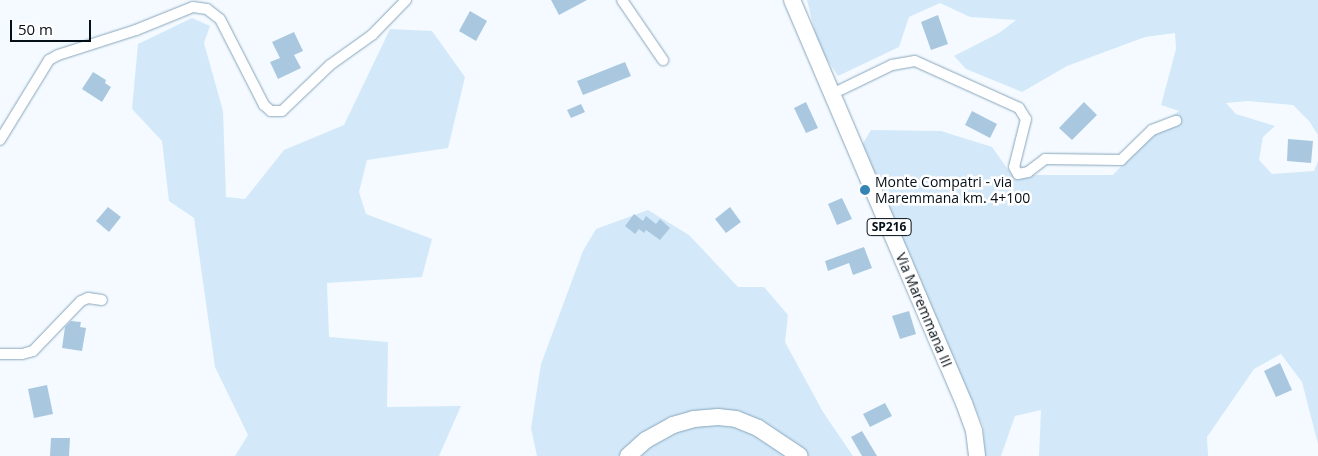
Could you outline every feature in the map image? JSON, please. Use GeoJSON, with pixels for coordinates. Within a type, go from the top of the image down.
{"type":"FeatureCollection","features":[{"type":"Feature","properties":{"kind":"main road","name":"Via Maremmana III"},"geometry":{"type":"LineString","coordinates":[[792,0],[964,403],[974,431],[977,456]]}},
{"type":"Feature","properties":{"kind":"main road"},"geometry":{"type":"LineString","coordinates":[[628,456],[646,440],[673,425],[694,419],[718,417],[736,419],[758,428],[800,456]]}},
{"type":"Feature","properties":{"kind":"street"},"geometry":{"type":"LineString","coordinates":[[0,140],[49,60],[64,53],[136,30],[193,7],[207,9],[220,19],[264,105],[271,111],[282,111],[330,65],[372,34],[406,0]]}},
{"type":"Feature","properties":{"kind":"street"},"geometry":{"type":"LineString","coordinates":[[622,0],[663,60]]}},
{"type":"Feature","properties":{"kind":"street"},"geometry":{"type":"LineString","coordinates":[[832,94],[892,65],[915,61],[1018,108],[1026,119],[1014,167],[1018,174],[1028,172],[1045,159],[1121,160],[1152,130],[1176,121]]}},
{"type":"Feature","properties":{"kind":"street"},"geometry":{"type":"LineString","coordinates":[[0,354],[22,354],[33,351],[81,301],[88,298],[102,300]]}},
{"type":"Feature","properties":{"kind":"shaded area"},"geometry":{"type":"Polygon","coordinates":[[[807,0],[1318,0],[1318,135],[1309,121],[1293,105],[1248,101],[1226,103],[1236,114],[1275,126],[1263,137],[1259,160],[1272,174],[1314,171],[1318,161],[1318,444],[1302,382],[1281,354],[1254,369],[1207,437],[1208,456],[1039,456],[1041,410],[1015,416],[1001,456],[985,456],[983,426],[862,145],[871,130],[941,131],[992,147],[1012,175],[1113,175],[1159,126],[1179,111],[1161,105],[1176,49],[1175,33],[1145,37],[1067,66],[1022,92],[966,69],[954,56],[999,33],[1016,20],[970,17],[940,3],[909,17],[899,47],[838,76],[818,46],[807,0]]]}},
{"type":"Feature","properties":{"kind":"shaded area"},"geometry":{"type":"Polygon","coordinates":[[[192,18],[210,26],[204,43],[223,111],[226,197],[245,199],[284,150],[344,125],[390,29],[432,31],[465,77],[448,148],[367,160],[359,192],[366,214],[432,239],[422,277],[327,283],[329,337],[388,342],[387,407],[461,406],[439,456],[235,456],[248,435],[215,367],[194,218],[169,201],[162,141],[132,109],[138,44],[192,18]]]}},
{"type":"Feature","properties":{"kind":"shaded area"},"geometry":{"type":"Polygon","coordinates":[[[648,210],[689,235],[738,287],[764,287],[788,315],[785,342],[823,412],[853,456],[537,456],[531,428],[541,364],[583,251],[596,229],[648,210]]]}},
{"type":"Feature","properties":{"kind":"building"},"geometry":{"type":"Polygon","coordinates":[[[551,0],[587,0],[559,15],[551,0]]]}},
{"type":"Feature","properties":{"kind":"building"},"geometry":{"type":"Polygon","coordinates":[[[470,11],[487,21],[476,41],[459,31],[470,11]]]}},
{"type":"Feature","properties":{"kind":"building"},"geometry":{"type":"Polygon","coordinates":[[[938,15],[948,44],[931,50],[921,22],[938,15]]]}},
{"type":"Feature","properties":{"kind":"building"},"geometry":{"type":"Polygon","coordinates":[[[294,32],[303,51],[294,55],[301,68],[278,79],[270,62],[280,58],[272,42],[294,32]]]}},
{"type":"Feature","properties":{"kind":"building"},"geometry":{"type":"Polygon","coordinates":[[[625,62],[631,76],[583,95],[577,81],[625,62]]]}},
{"type":"Feature","properties":{"kind":"building"},"geometry":{"type":"Polygon","coordinates":[[[93,72],[106,80],[105,83],[111,87],[102,102],[82,89],[93,72]]]}},
{"type":"Feature","properties":{"kind":"building"},"geometry":{"type":"Polygon","coordinates":[[[806,102],[818,128],[806,133],[794,108],[806,102]]]}},
{"type":"Feature","properties":{"kind":"building"},"geometry":{"type":"Polygon","coordinates":[[[1084,102],[1097,115],[1072,140],[1059,128],[1084,102]]]}},
{"type":"Feature","properties":{"kind":"building"},"geometry":{"type":"Polygon","coordinates":[[[581,104],[585,112],[571,118],[567,110],[581,104]]]}},
{"type":"Feature","properties":{"kind":"building"},"geometry":{"type":"Polygon","coordinates":[[[972,111],[997,124],[990,138],[965,125],[972,111]]]}},
{"type":"Feature","properties":{"kind":"building"},"geometry":{"type":"Polygon","coordinates":[[[1288,139],[1313,141],[1311,163],[1287,161],[1288,139]]]}},
{"type":"Feature","properties":{"kind":"building"},"geometry":{"type":"Polygon","coordinates":[[[842,198],[852,219],[837,225],[828,204],[842,198]]]}},
{"type":"Feature","properties":{"kind":"building"},"geometry":{"type":"Polygon","coordinates":[[[108,207],[121,217],[109,232],[96,221],[108,207]]]}},
{"type":"Feature","properties":{"kind":"building"},"geometry":{"type":"Polygon","coordinates":[[[730,207],[741,222],[726,233],[715,219],[730,207]]]}},
{"type":"Feature","properties":{"kind":"building"},"geometry":{"type":"Polygon","coordinates":[[[634,214],[643,221],[646,216],[656,224],[660,219],[670,228],[660,240],[646,230],[644,233],[639,229],[635,234],[625,226],[634,214]]]}},
{"type":"Feature","properties":{"kind":"building"},"geometry":{"type":"Polygon","coordinates":[[[864,247],[872,268],[853,275],[849,263],[828,271],[825,261],[864,247]]]}},
{"type":"Feature","properties":{"kind":"building"},"geometry":{"type":"Polygon","coordinates":[[[909,311],[916,334],[900,339],[892,316],[909,311]]]}},
{"type":"Feature","properties":{"kind":"building"},"geometry":{"type":"Polygon","coordinates":[[[71,321],[81,322],[80,327],[86,328],[82,351],[62,348],[65,327],[71,321]]]}},
{"type":"Feature","properties":{"kind":"building"},"geometry":{"type":"Polygon","coordinates":[[[1280,363],[1292,390],[1276,397],[1264,371],[1280,363]]]}},
{"type":"Feature","properties":{"kind":"building"},"geometry":{"type":"Polygon","coordinates":[[[47,385],[53,414],[34,418],[28,389],[47,385]]]}},
{"type":"Feature","properties":{"kind":"building"},"geometry":{"type":"Polygon","coordinates":[[[885,403],[892,416],[870,427],[863,414],[885,403]]]}},
{"type":"Feature","properties":{"kind":"building"},"geometry":{"type":"Polygon","coordinates":[[[862,431],[877,456],[862,456],[851,437],[862,431]]]}},
{"type":"Feature","properties":{"kind":"building"},"geometry":{"type":"Polygon","coordinates":[[[51,438],[70,438],[69,456],[50,456],[51,438]]]}},
{"type":"Feature","properties":{"kind":"place","name":"Monte Compatri - via Maremmana km. 4+100"},"geometry":{"type":"Point","coordinates":[865,190]}}]}
